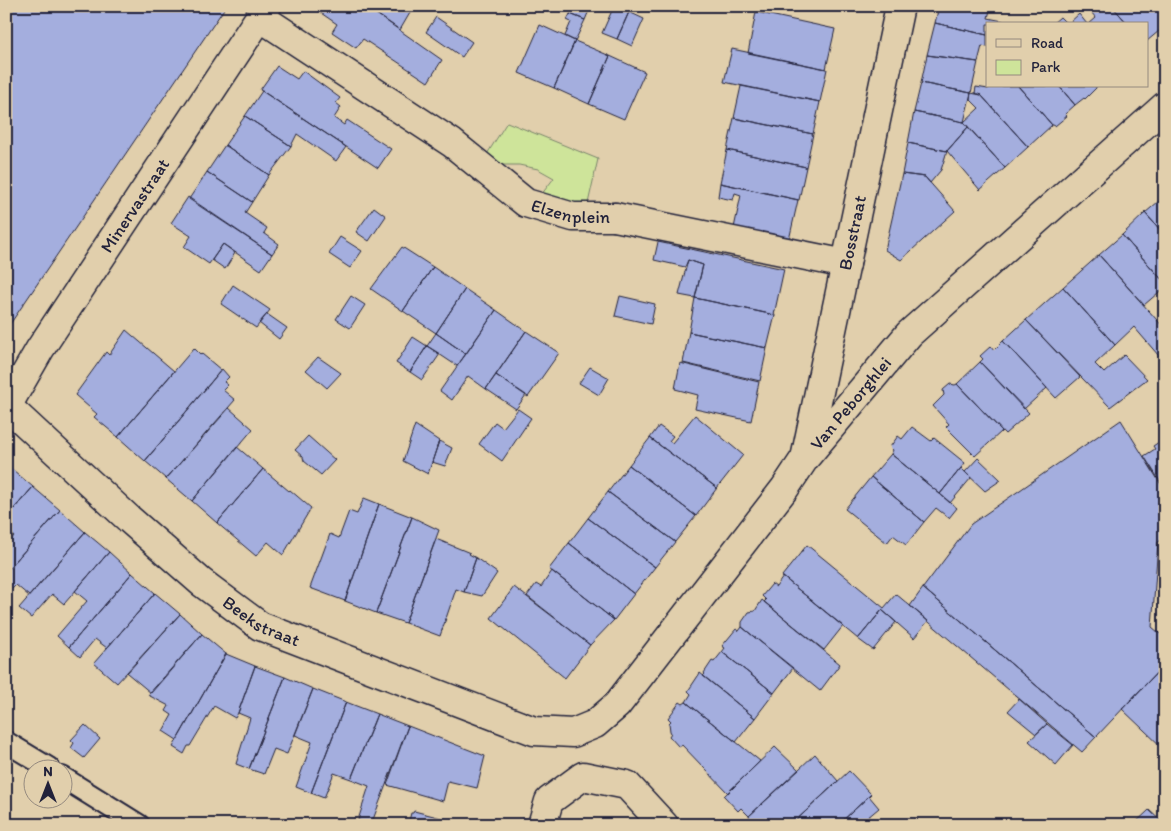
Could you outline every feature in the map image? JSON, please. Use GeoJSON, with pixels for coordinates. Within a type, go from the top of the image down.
{"type":"FeatureCollection","features":[{"type":"Feature","properties":{"kind":"street","name":"Bosstraat"},"geometry":{"type":"LineString","coordinates":[[805,458],[900,6]]}},
{"type":"Feature","properties":{"kind":"street","name":"Elzenplein"},"geometry":{"type":"LineString","coordinates":[[264,11],[452,143],[526,203],[573,217],[615,217],[846,264]]}},
{"type":"Feature","properties":{"kind":"street","name":"Minervastraat"},"geometry":{"type":"LineString","coordinates":[[7,406],[40,349],[264,11]]}},
{"type":"Feature","properties":{"kind":"street","name":"Van Peborghlei"},"geometry":{"type":"LineString","coordinates":[[573,734],[595,724],[617,705],[785,488],[805,458],[909,334],[1165,106]]}},
{"type":"Feature","properties":{"kind":"street","name":"Beekstraat"},"geometry":{"type":"LineString","coordinates":[[7,406],[129,519],[201,582],[260,626],[534,731],[573,734]]}},
{"type":"Feature","properties":{"kind":"street"},"geometry":{"type":"LineString","coordinates":[[542,825],[549,801],[584,776],[627,785],[664,825]]}},
{"type":"Feature","properties":{"kind":"lane"},"geometry":{"type":"LineString","coordinates":[[6,742],[32,758]]}},
{"type":"Feature","properties":{"kind":"lane"},"geometry":{"type":"LineString","coordinates":[[72,783],[139,825]]}},
{"type":"Feature","properties":{"kind":"green space"},"geometry":{"type":"Polygon","coordinates":[[[507,122],[598,159],[587,208],[538,199],[554,178],[538,169],[519,165],[499,165],[484,159],[507,122]]]}},
{"type":"Feature","properties":{"kind":"building"},"geometry":{"type":"Polygon","coordinates":[[[6,6],[226,6],[6,330],[6,6]]]}},
{"type":"Feature","properties":{"kind":"building"},"geometry":{"type":"Polygon","coordinates":[[[317,6],[365,6],[442,60],[428,82],[363,39],[356,48],[332,32],[337,24],[315,9],[317,6]]]}},
{"type":"Feature","properties":{"kind":"building"},"geometry":{"type":"Polygon","coordinates":[[[365,6],[414,6],[400,30],[365,6]]]}},
{"type":"Feature","properties":{"kind":"building"},"geometry":{"type":"Polygon","coordinates":[[[574,6],[591,6],[585,20],[570,14],[574,6]]]}},
{"type":"Feature","properties":{"kind":"building"},"geometry":{"type":"Polygon","coordinates":[[[614,6],[629,12],[617,39],[602,33],[614,6]]]}},
{"type":"Feature","properties":{"kind":"building"},"geometry":{"type":"Polygon","coordinates":[[[692,6],[715,6],[714,10],[692,6]]]}},
{"type":"Feature","properties":{"kind":"building"},"geometry":{"type":"Polygon","coordinates":[[[939,6],[991,6],[988,18],[1003,21],[986,22],[986,35],[935,23],[939,6]]]}},
{"type":"Feature","properties":{"kind":"building"},"geometry":{"type":"Polygon","coordinates":[[[1086,6],[1112,6],[1126,22],[1091,22],[1096,18],[1086,6]]]}},
{"type":"Feature","properties":{"kind":"building"},"geometry":{"type":"Polygon","coordinates":[[[1112,6],[1154,6],[1165,19],[1165,26],[1148,40],[1148,22],[1126,22],[1112,6]]]}},
{"type":"Feature","properties":{"kind":"building"},"geometry":{"type":"Polygon","coordinates":[[[1154,6],[1165,6],[1165,19],[1154,6]]]}},
{"type":"Feature","properties":{"kind":"building"},"geometry":{"type":"Polygon","coordinates":[[[629,12],[644,19],[632,46],[617,39],[629,12]]]}},
{"type":"Feature","properties":{"kind":"building"},"geometry":{"type":"Polygon","coordinates":[[[756,12],[835,29],[826,69],[748,53],[756,12]]]}},
{"type":"Feature","properties":{"kind":"building"},"geometry":{"type":"Polygon","coordinates":[[[570,14],[585,20],[575,41],[565,36],[571,22],[567,20],[570,14]]]}},
{"type":"Feature","properties":{"kind":"building"},"geometry":{"type":"Polygon","coordinates":[[[1079,14],[1085,22],[1070,22],[1079,14]]]}},
{"type":"Feature","properties":{"kind":"building"},"geometry":{"type":"Polygon","coordinates":[[[436,17],[472,42],[462,57],[426,32],[436,17]]]}},
{"type":"Feature","properties":{"kind":"building"},"geometry":{"type":"Polygon","coordinates":[[[1060,17],[1065,22],[1054,22],[1060,17]]]}},
{"type":"Feature","properties":{"kind":"building"},"geometry":{"type":"Polygon","coordinates":[[[935,23],[986,35],[986,47],[982,46],[978,62],[927,55],[935,23]]]}},
{"type":"Feature","properties":{"kind":"building"},"geometry":{"type":"Polygon","coordinates":[[[540,25],[575,41],[554,88],[519,73],[540,25]]]}},
{"type":"Feature","properties":{"kind":"building"},"geometry":{"type":"Polygon","coordinates":[[[575,41],[610,56],[589,104],[554,88],[575,41]]]}},
{"type":"Feature","properties":{"kind":"building"},"geometry":{"type":"Polygon","coordinates":[[[732,49],[827,69],[820,102],[724,82],[732,49]]]}},
{"type":"Feature","properties":{"kind":"building"},"geometry":{"type":"Polygon","coordinates":[[[927,55],[978,62],[971,93],[921,83],[927,55]]]}},
{"type":"Feature","properties":{"kind":"building"},"geometry":{"type":"Polygon","coordinates":[[[610,56],[645,72],[624,119],[589,104],[610,56]]]}},
{"type":"Feature","properties":{"kind":"building"},"geometry":{"type":"Polygon","coordinates":[[[277,66],[297,79],[303,71],[340,98],[336,103],[341,107],[334,118],[344,125],[347,120],[391,149],[378,168],[260,90],[277,66]]]}},
{"type":"Feature","properties":{"kind":"building"},"geometry":{"type":"Polygon","coordinates":[[[921,83],[971,93],[964,122],[914,112],[921,83]]]}},
{"type":"Feature","properties":{"kind":"building"},"geometry":{"type":"Polygon","coordinates":[[[741,86],[820,102],[813,134],[734,118],[741,86]]]}},
{"type":"Feature","properties":{"kind":"building"},"geometry":{"type":"Polygon","coordinates":[[[976,87],[988,89],[1020,88],[1052,125],[1028,147],[981,95],[975,93],[976,87]]]}},
{"type":"Feature","properties":{"kind":"building"},"geometry":{"type":"Polygon","coordinates":[[[1020,88],[1061,88],[1075,105],[1065,114],[1067,116],[1055,126],[1052,125],[1020,88]]]}},
{"type":"Feature","properties":{"kind":"building"},"geometry":{"type":"Polygon","coordinates":[[[1061,88],[1096,88],[1085,99],[1075,105],[1061,88]]]}},
{"type":"Feature","properties":{"kind":"building"},"geometry":{"type":"Polygon","coordinates":[[[262,91],[346,147],[336,161],[297,134],[291,146],[245,116],[262,91]]]}},
{"type":"Feature","properties":{"kind":"building"},"geometry":{"type":"Polygon","coordinates":[[[971,93],[981,95],[1028,147],[1005,168],[964,122],[979,108],[970,99],[971,93]]]}},
{"type":"Feature","properties":{"kind":"building"},"geometry":{"type":"Polygon","coordinates":[[[914,112],[964,122],[968,127],[947,151],[908,143],[914,112]]]}},
{"type":"Feature","properties":{"kind":"building"},"geometry":{"type":"Polygon","coordinates":[[[245,116],[291,146],[269,175],[225,145],[245,116]]]}},
{"type":"Feature","properties":{"kind":"building"},"geometry":{"type":"Polygon","coordinates":[[[734,118],[813,134],[806,167],[727,150],[734,118]]]}},
{"type":"Feature","properties":{"kind":"building"},"geometry":{"type":"Polygon","coordinates":[[[968,127],[1005,168],[980,190],[947,151],[968,127]]]}},
{"type":"Feature","properties":{"kind":"building"},"geometry":{"type":"Polygon","coordinates":[[[908,143],[947,151],[941,170],[930,183],[925,177],[902,174],[908,143]]]}},
{"type":"Feature","properties":{"kind":"building"},"geometry":{"type":"Polygon","coordinates":[[[225,145],[269,175],[252,202],[207,172],[225,145]]]}},
{"type":"Feature","properties":{"kind":"building"},"geometry":{"type":"Polygon","coordinates":[[[727,150],[806,167],[799,200],[720,183],[727,150]]]}},
{"type":"Feature","properties":{"kind":"building"},"geometry":{"type":"Polygon","coordinates":[[[207,172],[252,202],[245,213],[267,228],[264,233],[279,244],[272,254],[189,199],[207,172]]]}},
{"type":"Feature","properties":{"kind":"building"},"geometry":{"type":"Polygon","coordinates":[[[902,174],[925,177],[955,211],[901,260],[885,250],[902,174]]]}},
{"type":"Feature","properties":{"kind":"building"},"geometry":{"type":"Polygon","coordinates":[[[720,183],[798,200],[789,240],[734,228],[741,195],[735,193],[733,200],[718,197],[720,183]]]}},
{"type":"Feature","properties":{"kind":"building"},"geometry":{"type":"Polygon","coordinates":[[[1165,196],[1165,235],[1145,213],[1165,196]]]}},
{"type":"Feature","properties":{"kind":"building"},"geometry":{"type":"Polygon","coordinates":[[[188,197],[272,254],[261,270],[223,244],[209,264],[184,247],[191,236],[171,223],[188,197]]]}},
{"type":"Feature","properties":{"kind":"building"},"geometry":{"type":"Polygon","coordinates":[[[374,207],[386,216],[369,241],[356,232],[374,207]]]}},
{"type":"Feature","properties":{"kind":"building"},"geometry":{"type":"Polygon","coordinates":[[[1145,213],[1165,235],[1165,283],[1122,235],[1145,213]]]}},
{"type":"Feature","properties":{"kind":"building"},"geometry":{"type":"Polygon","coordinates":[[[1122,235],[1165,283],[1165,287],[1144,305],[1099,255],[1122,235]]]}},
{"type":"Feature","properties":{"kind":"building"},"geometry":{"type":"Polygon","coordinates":[[[340,237],[362,251],[350,268],[329,254],[340,237]]]}},
{"type":"Feature","properties":{"kind":"building"},"geometry":{"type":"Polygon","coordinates":[[[658,242],[784,269],[774,315],[695,298],[703,265],[688,260],[685,267],[654,260],[658,242]]]}},
{"type":"Feature","properties":{"kind":"building"},"geometry":{"type":"Polygon","coordinates":[[[223,244],[235,253],[225,269],[212,260],[223,244]]]}},
{"type":"Feature","properties":{"kind":"building"},"geometry":{"type":"Polygon","coordinates":[[[402,247],[433,267],[403,311],[371,289],[402,247]]]}},
{"type":"Feature","properties":{"kind":"building"},"geometry":{"type":"Polygon","coordinates":[[[1099,255],[1165,329],[1165,363],[1134,327],[1115,345],[1063,287],[1099,255]]]}},
{"type":"Feature","properties":{"kind":"building"},"geometry":{"type":"Polygon","coordinates":[[[688,260],[703,265],[695,298],[679,295],[688,260]]]}},
{"type":"Feature","properties":{"kind":"building"},"geometry":{"type":"Polygon","coordinates":[[[433,267],[465,289],[436,333],[403,311],[433,267]]]}},
{"type":"Feature","properties":{"kind":"building"},"geometry":{"type":"Polygon","coordinates":[[[233,285],[270,310],[256,328],[221,304],[233,285]]]}},
{"type":"Feature","properties":{"kind":"building"},"geometry":{"type":"Polygon","coordinates":[[[1063,287],[1115,345],[1095,364],[1104,373],[1124,355],[1147,379],[1110,407],[1026,320],[1063,287]]]}},
{"type":"Feature","properties":{"kind":"building"},"geometry":{"type":"Polygon","coordinates":[[[465,289],[496,310],[466,354],[436,333],[465,289]]]}},
{"type":"Feature","properties":{"kind":"building"},"geometry":{"type":"Polygon","coordinates":[[[351,296],[365,305],[350,328],[336,319],[351,296]]]}},
{"type":"Feature","properties":{"kind":"building"},"geometry":{"type":"Polygon","coordinates":[[[620,296],[655,304],[651,324],[615,316],[620,296]]]}},
{"type":"Feature","properties":{"kind":"building"},"geometry":{"type":"Polygon","coordinates":[[[695,298],[775,315],[767,348],[689,332],[695,298]]]}},
{"type":"Feature","properties":{"kind":"building"},"geometry":{"type":"Polygon","coordinates":[[[496,310],[526,331],[486,389],[468,376],[452,400],[440,391],[496,310]]]}},
{"type":"Feature","properties":{"kind":"building"},"geometry":{"type":"Polygon","coordinates":[[[267,314],[287,328],[279,339],[259,323],[267,314]]]}},
{"type":"Feature","properties":{"kind":"building"},"geometry":{"type":"Polygon","coordinates":[[[1026,320],[1080,377],[1056,398],[1003,341],[1026,320]]]}},
{"type":"Feature","properties":{"kind":"building"},"geometry":{"type":"Polygon","coordinates":[[[126,330],[174,371],[118,437],[94,417],[97,414],[75,395],[106,352],[109,355],[126,330]]]}},
{"type":"Feature","properties":{"kind":"building"},"geometry":{"type":"Polygon","coordinates":[[[526,331],[559,353],[528,397],[496,375],[526,331]]]}},
{"type":"Feature","properties":{"kind":"building"},"geometry":{"type":"Polygon","coordinates":[[[689,332],[767,348],[760,381],[683,363],[689,332]]]}},
{"type":"Feature","properties":{"kind":"building"},"geometry":{"type":"Polygon","coordinates":[[[436,333],[466,354],[457,366],[427,346],[436,333]]]}},
{"type":"Feature","properties":{"kind":"building"},"geometry":{"type":"Polygon","coordinates":[[[413,337],[427,346],[410,372],[396,363],[413,337]]]}},
{"type":"Feature","properties":{"kind":"building"},"geometry":{"type":"Polygon","coordinates":[[[1003,341],[1047,388],[1024,409],[980,362],[983,359],[980,356],[991,346],[994,350],[1003,341]]]}},
{"type":"Feature","properties":{"kind":"building"},"geometry":{"type":"Polygon","coordinates":[[[427,346],[440,354],[422,380],[410,372],[427,346]]]}},
{"type":"Feature","properties":{"kind":"building"},"geometry":{"type":"Polygon","coordinates":[[[194,348],[221,370],[145,461],[118,437],[194,348]]]}},
{"type":"Feature","properties":{"kind":"building"},"geometry":{"type":"Polygon","coordinates":[[[318,357],[341,373],[327,388],[306,370],[318,357]]]}},
{"type":"Feature","properties":{"kind":"building"},"geometry":{"type":"Polygon","coordinates":[[[980,362],[1029,413],[1005,434],[957,384],[980,362]]]}},
{"type":"Feature","properties":{"kind":"building"},"geometry":{"type":"Polygon","coordinates":[[[680,363],[759,382],[751,421],[695,409],[698,395],[675,389],[680,363]]]}},
{"type":"Feature","properties":{"kind":"building"},"geometry":{"type":"Polygon","coordinates":[[[590,367],[609,378],[599,395],[579,383],[590,367]]]}},
{"type":"Feature","properties":{"kind":"building"},"geometry":{"type":"Polygon","coordinates":[[[222,369],[229,377],[224,382],[228,385],[223,390],[235,400],[166,479],[145,461],[222,369]]]}},
{"type":"Feature","properties":{"kind":"building"},"geometry":{"type":"Polygon","coordinates":[[[496,375],[526,395],[516,409],[486,389],[496,375]]]}},
{"type":"Feature","properties":{"kind":"building"},"geometry":{"type":"Polygon","coordinates":[[[950,384],[957,384],[1002,431],[975,456],[946,427],[949,424],[933,406],[944,395],[943,390],[950,384]]]}},
{"type":"Feature","properties":{"kind":"building"},"geometry":{"type":"Polygon","coordinates":[[[229,408],[253,429],[192,501],[166,479],[229,408]]]}},
{"type":"Feature","properties":{"kind":"building"},"geometry":{"type":"Polygon","coordinates":[[[518,409],[531,418],[502,461],[479,444],[495,422],[503,428],[518,409]]]}},
{"type":"Feature","properties":{"kind":"building"},"geometry":{"type":"Polygon","coordinates":[[[695,415],[743,455],[717,488],[650,438],[659,426],[673,436],[669,441],[672,443],[695,415]]]}},
{"type":"Feature","properties":{"kind":"building"},"geometry":{"type":"Polygon","coordinates":[[[1121,420],[1165,491],[1165,538],[1158,542],[1152,627],[1165,638],[1165,664],[1096,737],[923,588],[971,524],[1121,420]]]}},
{"type":"Feature","properties":{"kind":"building"},"geometry":{"type":"Polygon","coordinates":[[[415,425],[439,441],[428,474],[403,461],[415,425]]]}},
{"type":"Feature","properties":{"kind":"building"},"geometry":{"type":"Polygon","coordinates":[[[912,427],[931,441],[934,438],[965,463],[940,494],[891,454],[893,450],[890,447],[898,436],[902,439],[912,427]]]}},
{"type":"Feature","properties":{"kind":"building"},"geometry":{"type":"Polygon","coordinates":[[[308,436],[335,460],[321,475],[304,461],[303,457],[295,450],[308,436]]]}},
{"type":"Feature","properties":{"kind":"building"},"geometry":{"type":"Polygon","coordinates":[[[650,438],[717,488],[696,516],[629,465],[650,438]]]}},
{"type":"Feature","properties":{"kind":"building"},"geometry":{"type":"Polygon","coordinates":[[[1165,438],[1165,489],[1144,456],[1155,449],[1153,446],[1165,438]]]}},
{"type":"Feature","properties":{"kind":"building"},"geometry":{"type":"Polygon","coordinates":[[[439,441],[452,448],[445,466],[432,462],[439,441]]]}},
{"type":"Feature","properties":{"kind":"building"},"geometry":{"type":"Polygon","coordinates":[[[237,447],[263,469],[217,523],[192,501],[237,447]]]}},
{"type":"Feature","properties":{"kind":"building"},"geometry":{"type":"Polygon","coordinates":[[[891,454],[957,508],[949,518],[936,508],[924,522],[871,477],[891,454]]]}},
{"type":"Feature","properties":{"kind":"building"},"geometry":{"type":"Polygon","coordinates":[[[978,458],[1001,480],[985,491],[965,472],[978,458]]]}},
{"type":"Feature","properties":{"kind":"building"},"geometry":{"type":"Polygon","coordinates":[[[6,464],[33,487],[6,518],[6,464]]]}},
{"type":"Feature","properties":{"kind":"building"},"geometry":{"type":"Polygon","coordinates":[[[629,465],[696,516],[675,542],[608,492],[629,465]]]}},
{"type":"Feature","properties":{"kind":"building"},"geometry":{"type":"Polygon","coordinates":[[[961,468],[971,478],[950,503],[940,494],[961,468]]]}},
{"type":"Feature","properties":{"kind":"building"},"geometry":{"type":"Polygon","coordinates":[[[263,469],[311,508],[283,555],[268,542],[256,556],[217,523],[263,469]]]}},
{"type":"Feature","properties":{"kind":"building"},"geometry":{"type":"Polygon","coordinates":[[[871,477],[924,522],[906,545],[893,535],[887,543],[845,509],[871,477]]]}},
{"type":"Feature","properties":{"kind":"building"},"geometry":{"type":"Polygon","coordinates":[[[33,487],[60,510],[6,572],[6,545],[14,536],[6,529],[6,518],[33,487]]]}},
{"type":"Feature","properties":{"kind":"building"},"geometry":{"type":"Polygon","coordinates":[[[608,492],[675,542],[655,567],[588,518],[608,492]]]}},
{"type":"Feature","properties":{"kind":"building"},"geometry":{"type":"Polygon","coordinates":[[[364,498],[379,504],[345,601],[310,588],[330,534],[339,538],[349,511],[357,514],[364,498]]]}},
{"type":"Feature","properties":{"kind":"building"},"geometry":{"type":"Polygon","coordinates":[[[379,504],[412,517],[376,613],[345,601],[379,504]]]}},
{"type":"Feature","properties":{"kind":"building"},"geometry":{"type":"Polygon","coordinates":[[[60,510],[85,532],[29,596],[16,585],[6,595],[6,572],[60,510]]]}},
{"type":"Feature","properties":{"kind":"building"},"geometry":{"type":"Polygon","coordinates":[[[412,517],[439,530],[405,623],[376,613],[412,517]]]}},
{"type":"Feature","properties":{"kind":"building"},"geometry":{"type":"Polygon","coordinates":[[[588,518],[655,567],[634,594],[569,543],[588,518]]]}},
{"type":"Feature","properties":{"kind":"building"},"geometry":{"type":"Polygon","coordinates":[[[85,532],[109,552],[64,604],[52,594],[31,618],[19,608],[85,532]]]}},
{"type":"Feature","properties":{"kind":"building"},"geometry":{"type":"Polygon","coordinates":[[[436,539],[470,553],[476,558],[464,592],[456,589],[440,636],[405,623],[436,539]]]}},
{"type":"Feature","properties":{"kind":"building"},"geometry":{"type":"Polygon","coordinates":[[[569,543],[634,594],[614,620],[549,569],[569,543]]]}},
{"type":"Feature","properties":{"kind":"building"},"geometry":{"type":"Polygon","coordinates":[[[807,545],[884,608],[896,594],[928,621],[914,638],[882,610],[858,639],[782,576],[807,545]]]}},
{"type":"Feature","properties":{"kind":"building"},"geometry":{"type":"Polygon","coordinates":[[[109,552],[132,573],[69,647],[57,636],[87,601],[75,591],[109,552]]]}},
{"type":"Feature","properties":{"kind":"building"},"geometry":{"type":"Polygon","coordinates":[[[476,558],[497,573],[482,596],[464,592],[476,558]]]}},
{"type":"Feature","properties":{"kind":"building"},"geometry":{"type":"Polygon","coordinates":[[[552,571],[614,620],[590,645],[527,596],[536,584],[541,587],[552,571]]]}},
{"type":"Feature","properties":{"kind":"building"},"geometry":{"type":"Polygon","coordinates":[[[132,573],[155,593],[107,648],[95,639],[80,657],[69,647],[132,573]]]}},
{"type":"Feature","properties":{"kind":"building"},"geometry":{"type":"Polygon","coordinates":[[[783,577],[843,626],[824,650],[764,602],[766,600],[762,596],[772,584],[776,587],[783,577]]]}},
{"type":"Feature","properties":{"kind":"building"},"geometry":{"type":"Polygon","coordinates":[[[514,587],[590,645],[565,678],[491,618],[514,587]]]}},
{"type":"Feature","properties":{"kind":"building"},"geometry":{"type":"Polygon","coordinates":[[[923,588],[1096,737],[1082,752],[910,606],[923,588]]]}},
{"type":"Feature","properties":{"kind":"building"},"geometry":{"type":"Polygon","coordinates":[[[155,593],[180,614],[117,683],[94,663],[155,593]]]}},
{"type":"Feature","properties":{"kind":"building"},"geometry":{"type":"Polygon","coordinates":[[[762,600],[840,664],[820,691],[742,627],[742,622],[749,612],[755,611],[762,600]]]}},
{"type":"Feature","properties":{"kind":"building"},"geometry":{"type":"Polygon","coordinates":[[[882,610],[896,622],[873,650],[858,639],[882,610]]]}},
{"type":"Feature","properties":{"kind":"building"},"geometry":{"type":"Polygon","coordinates":[[[180,614],[202,634],[151,693],[127,673],[180,614]]]}},
{"type":"Feature","properties":{"kind":"building"},"geometry":{"type":"Polygon","coordinates":[[[742,627],[793,668],[774,693],[722,652],[725,648],[722,646],[736,629],[739,631],[742,627]]]}},
{"type":"Feature","properties":{"kind":"building"},"geometry":{"type":"Polygon","coordinates":[[[202,634],[226,654],[177,740],[163,731],[172,715],[166,711],[169,706],[148,695],[202,634]]]}},
{"type":"Feature","properties":{"kind":"building"},"geometry":{"type":"Polygon","coordinates":[[[722,652],[774,693],[755,718],[703,676],[712,661],[714,662],[722,652]]]}},
{"type":"Feature","properties":{"kind":"building"},"geometry":{"type":"Polygon","coordinates":[[[226,654],[255,666],[238,713],[235,718],[214,706],[184,754],[173,747],[226,654]]]}},
{"type":"Feature","properties":{"kind":"building"},"geometry":{"type":"Polygon","coordinates":[[[1165,664],[1165,750],[1122,709],[1165,664]]]}},
{"type":"Feature","properties":{"kind":"building"},"geometry":{"type":"Polygon","coordinates":[[[255,666],[285,677],[249,769],[236,764],[250,718],[238,713],[255,666]]]}},
{"type":"Feature","properties":{"kind":"building"},"geometry":{"type":"Polygon","coordinates":[[[700,673],[755,718],[736,742],[686,702],[691,694],[688,691],[700,673]]]}},
{"type":"Feature","properties":{"kind":"building"},"geometry":{"type":"Polygon","coordinates":[[[285,677],[313,689],[287,754],[274,749],[264,774],[249,769],[285,677]]]}},
{"type":"Feature","properties":{"kind":"building"},"geometry":{"type":"Polygon","coordinates":[[[313,689],[346,702],[311,793],[296,787],[312,742],[295,735],[313,689]]]}},
{"type":"Feature","properties":{"kind":"building"},"geometry":{"type":"Polygon","coordinates":[[[1019,699],[1047,724],[1036,734],[1008,711],[1019,699]]]}},
{"type":"Feature","properties":{"kind":"building"},"geometry":{"type":"Polygon","coordinates":[[[346,702],[377,714],[351,779],[334,773],[324,798],[311,793],[346,702]]]}},
{"type":"Feature","properties":{"kind":"building"},"geometry":{"type":"Polygon","coordinates":[[[680,702],[683,704],[686,702],[760,761],[728,793],[682,745],[679,747],[669,736],[671,733],[669,723],[671,721],[668,718],[680,702]]]}},
{"type":"Feature","properties":{"kind":"building"},"geometry":{"type":"Polygon","coordinates":[[[377,714],[408,726],[371,825],[369,825],[358,820],[369,786],[351,779],[377,714]]]}},
{"type":"Feature","properties":{"kind":"building"},"geometry":{"type":"Polygon","coordinates":[[[1047,724],[1073,745],[1056,765],[1029,741],[1047,724]]]}},
{"type":"Feature","properties":{"kind":"building"},"geometry":{"type":"Polygon","coordinates":[[[85,725],[100,739],[84,758],[71,748],[74,743],[71,740],[85,725]]]}},
{"type":"Feature","properties":{"kind":"building"},"geometry":{"type":"Polygon","coordinates":[[[408,726],[485,756],[477,788],[448,781],[443,801],[387,785],[408,726]]]}},
{"type":"Feature","properties":{"kind":"building"},"geometry":{"type":"Polygon","coordinates":[[[775,747],[799,770],[749,816],[741,808],[738,811],[724,796],[775,747]]]}},
{"type":"Feature","properties":{"kind":"building"},"geometry":{"type":"Polygon","coordinates":[[[815,754],[838,781],[791,825],[752,825],[749,816],[815,754]]]}},
{"type":"Feature","properties":{"kind":"building"},"geometry":{"type":"Polygon","coordinates":[[[849,771],[871,794],[838,825],[791,825],[849,771]]]}},
{"type":"Feature","properties":{"kind":"building"},"geometry":{"type":"Polygon","coordinates":[[[869,796],[879,808],[867,818],[874,825],[838,825],[869,796]]]}},
{"type":"Feature","properties":{"kind":"building"},"geometry":{"type":"Polygon","coordinates":[[[1149,810],[1165,825],[1133,825],[1149,810]]]}},
{"type":"Feature","properties":{"kind":"building"},"geometry":{"type":"Polygon","coordinates":[[[414,811],[469,825],[408,825],[411,813],[414,811]]]}}]}
